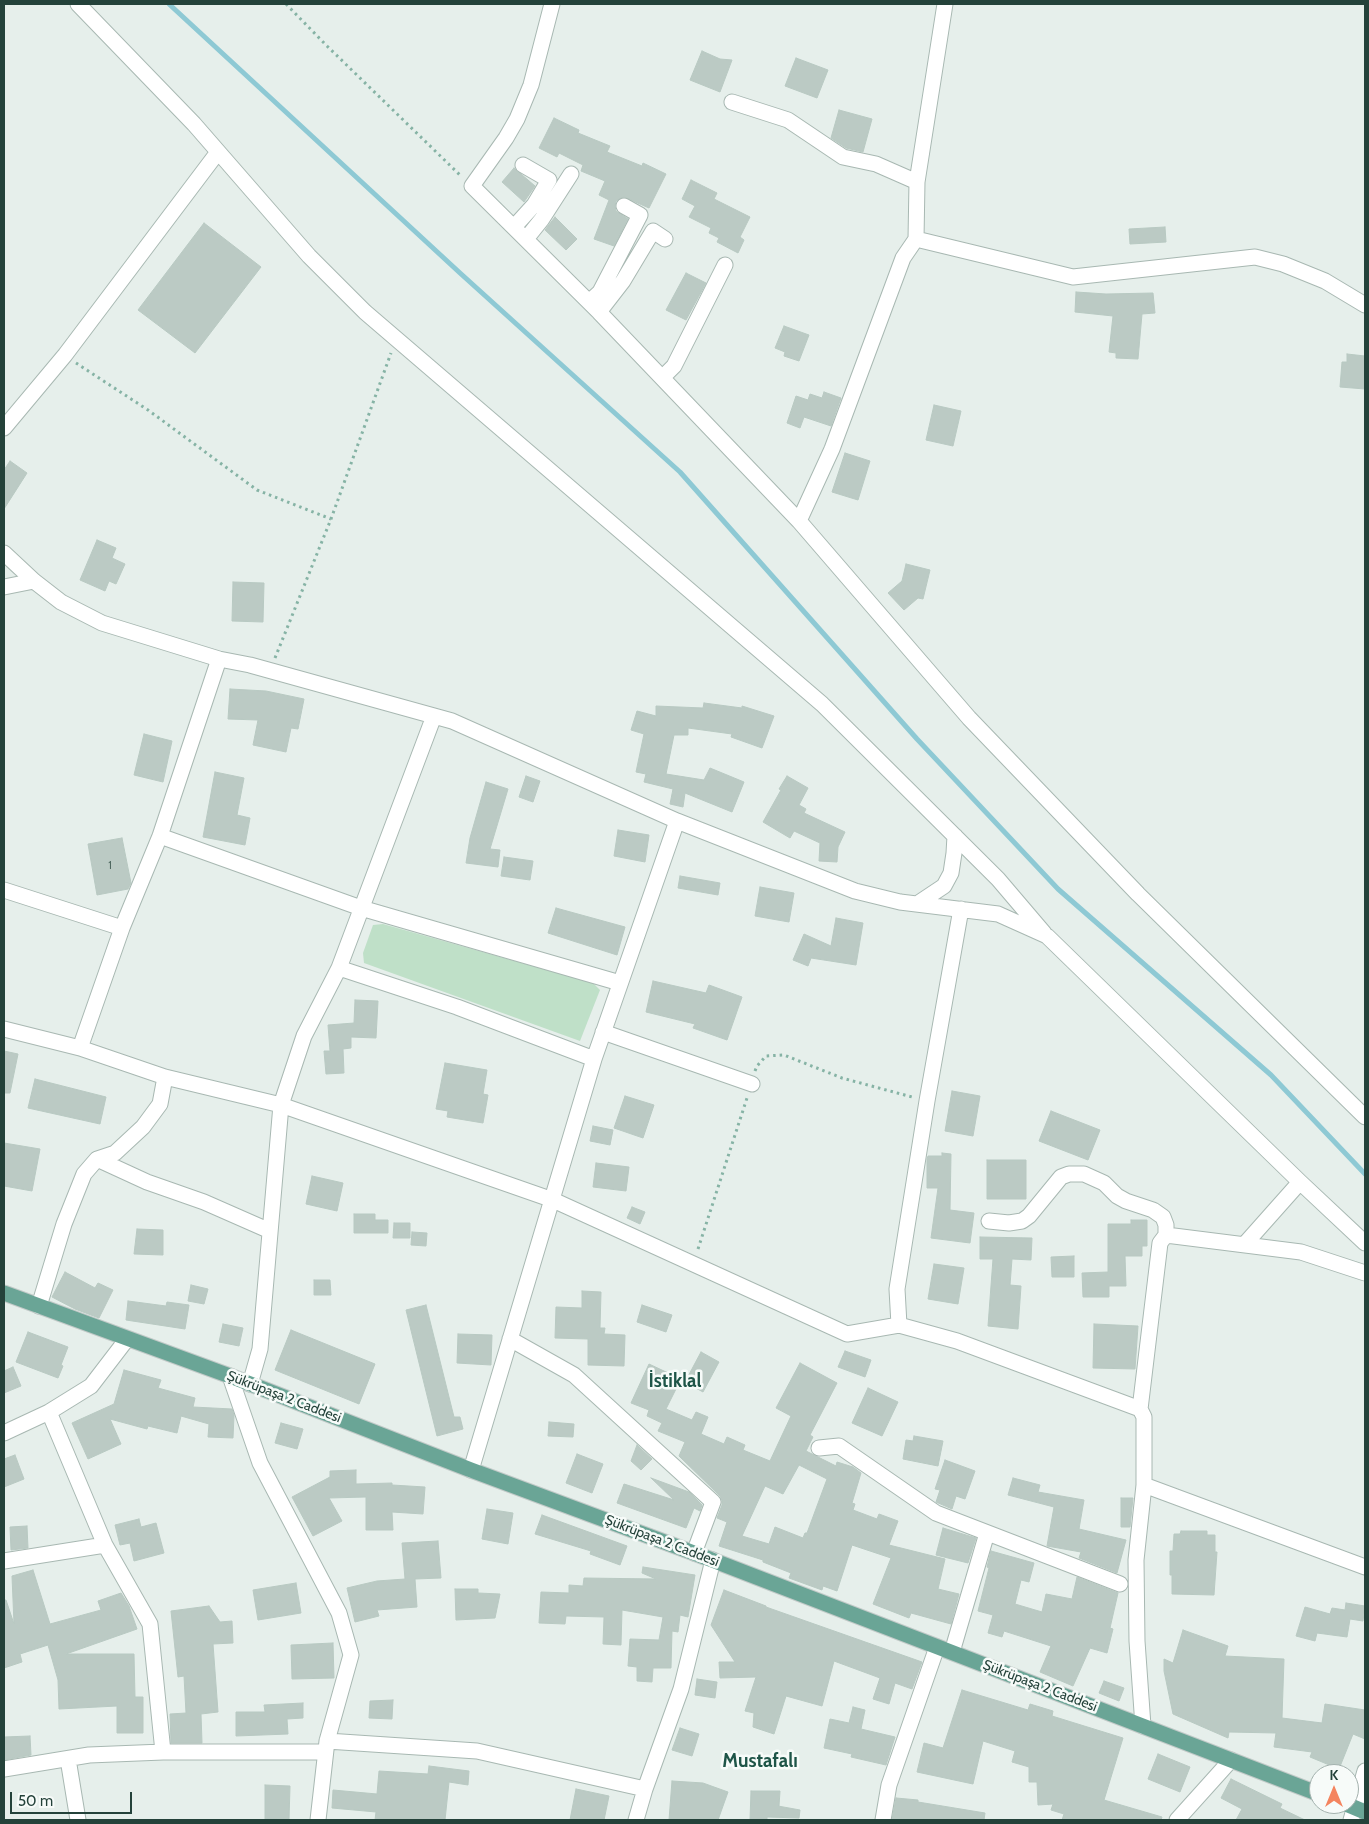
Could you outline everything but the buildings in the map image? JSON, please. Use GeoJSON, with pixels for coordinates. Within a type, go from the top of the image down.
{"type":"FeatureCollection","features":[{"type":"Feature","properties":{"kind":"main road","name":"Şükrüpaşa 2 Caddesi"},"geometry":{"type":"LineString","coordinates":[[4,1293],[230,1376],[1309,1790]]}},
{"type":"Feature","properties":{"kind":"street"},"geometry":{"type":"LineString","coordinates":[[78,4],[166,95],[309,256],[365,312],[822,704],[998,879],[1047,936],[1365,1243]]}},
{"type":"Feature","properties":{"kind":"street"},"geometry":{"type":"LineString","coordinates":[[552,4],[531,84],[517,119],[472,186],[594,307],[799,521],[969,718],[1138,894],[1365,1117]]}},
{"type":"Feature","properties":{"kind":"street"},"geometry":{"type":"LineString","coordinates":[[799,521],[832,449],[903,258],[916,239],[917,182],[945,4]]}},
{"type":"Feature","properties":{"kind":"street"},"geometry":{"type":"LineString","coordinates":[[732,102],[788,120],[843,157],[876,164],[917,182]]}},
{"type":"Feature","properties":{"kind":"street"},"geometry":{"type":"LineString","coordinates":[[4,428],[65,355],[218,152]]}},
{"type":"Feature","properties":{"kind":"street"},"geometry":{"type":"LineString","coordinates":[[514,227],[534,205],[549,180],[523,165]]}},
{"type":"Feature","properties":{"kind":"street"},"geometry":{"type":"LineString","coordinates":[[526,239],[542,219],[571,174]]}},
{"type":"Feature","properties":{"kind":"street"},"geometry":{"type":"LineString","coordinates":[[594,307],[640,215],[624,206]]}},
{"type":"Feature","properties":{"kind":"street"},"geometry":{"type":"LineString","coordinates":[[594,307],[623,281],[653,232],[665,238]]}},
{"type":"Feature","properties":{"kind":"street"},"geometry":{"type":"LineString","coordinates":[[916,239],[1073,277],[1256,257],[1283,264],[1326,282],[1365,305]]}},
{"type":"Feature","properties":{"kind":"street"},"geometry":{"type":"LineString","coordinates":[[662,378],[674,366],[725,265]]}},
{"type":"Feature","properties":{"kind":"street"},"geometry":{"type":"LineString","coordinates":[[4,553],[34,581],[61,602],[102,623],[219,659],[270,670],[452,721],[677,821],[855,891],[900,902],[998,914],[1047,936]]}},
{"type":"Feature","properties":{"kind":"street"},"geometry":{"type":"LineString","coordinates":[[4,587],[34,581]]}},
{"type":"Feature","properties":{"kind":"street"},"geometry":{"type":"LineString","coordinates":[[80,1048],[122,928],[160,836],[219,659]]}},
{"type":"Feature","properties":{"kind":"street"},"geometry":{"type":"LineString","coordinates":[[250,1384],[260,1349],[281,1105],[304,1036],[338,968],[434,716]]}},
{"type":"Feature","properties":{"kind":"street"},"geometry":{"type":"LineString","coordinates":[[471,1470],[594,1059],[677,821]]}},
{"type":"Feature","properties":{"kind":"street"},"geometry":{"type":"LineString","coordinates":[[160,836],[361,908],[620,983]]}},
{"type":"Feature","properties":{"kind":"street"},"geometry":{"type":"LineString","coordinates":[[917,904],[944,886],[951,873],[955,836]]}},
{"type":"Feature","properties":{"kind":"street"},"geometry":{"type":"LineString","coordinates":[[4,890],[122,928]]}},
{"type":"Feature","properties":{"kind":"street"},"geometry":{"type":"LineString","coordinates":[[899,1325],[898,1289],[927,1101],[961,908]]}},
{"type":"Feature","properties":{"kind":"street"},"geometry":{"type":"LineString","coordinates":[[338,968],[457,1007],[594,1059]]}},
{"type":"Feature","properties":{"kind":"street"},"geometry":{"type":"LineString","coordinates":[[4,1029],[80,1048],[165,1077],[281,1105],[553,1200],[847,1334],[899,1325],[957,1341],[1140,1409]]}},
{"type":"Feature","properties":{"kind":"street"},"geometry":{"type":"LineString","coordinates":[[603,1032],[752,1084]]}},
{"type":"Feature","properties":{"kind":"street"},"geometry":{"type":"LineString","coordinates":[[39,1306],[64,1224],[84,1174],[97,1159],[116,1153],[142,1127],[160,1104],[165,1077]]}},
{"type":"Feature","properties":{"kind":"street"},"geometry":{"type":"LineString","coordinates":[[97,1159],[147,1182],[204,1202],[270,1231]]}},
{"type":"Feature","properties":{"kind":"street"},"geometry":{"type":"LineString","coordinates":[[989,1221],[1009,1223],[1022,1221],[1029,1216],[1061,1177],[1069,1174],[1084,1174],[1104,1183],[1117,1196],[1126,1201],[1153,1210],[1163,1217],[1166,1225],[1166,1235],[1160,1243],[1140,1409],[1144,1417],[1144,1485],[1136,1560],[1137,1642],[1143,1726]]}},
{"type":"Feature","properties":{"kind":"street"},"geometry":{"type":"LineString","coordinates":[[1244,1245],[1300,1182]]}},
{"type":"Feature","properties":{"kind":"street"},"geometry":{"type":"LineString","coordinates":[[1166,1235],[1301,1252],[1365,1273]]}},
{"type":"Feature","properties":{"kind":"street"},"geometry":{"type":"LineString","coordinates":[[4,1434],[48,1412],[91,1386],[127,1339]]}},
{"type":"Feature","properties":{"kind":"street"},"geometry":{"type":"LineString","coordinates":[[510,1339],[574,1375],[713,1502],[694,1553]]}},
{"type":"Feature","properties":{"kind":"street"},"geometry":{"type":"LineString","coordinates":[[230,1376],[260,1463],[339,1613],[351,1655],[326,1746],[318,1820]]}},
{"type":"Feature","properties":{"kind":"street"},"geometry":{"type":"LineString","coordinates":[[48,1412],[105,1545],[150,1624],[163,1752]]}},
{"type":"Feature","properties":{"kind":"street"},"geometry":{"type":"LineString","coordinates":[[819,1448],[839,1446],[936,1513],[1120,1584]]}},
{"type":"Feature","properties":{"kind":"street"},"geometry":{"type":"LineString","coordinates":[[1144,1485],[1365,1567]]}},
{"type":"Feature","properties":{"kind":"street"},"geometry":{"type":"LineString","coordinates":[[882,1820],[889,1785],[944,1650],[987,1532]]}},
{"type":"Feature","properties":{"kind":"street"},"geometry":{"type":"LineString","coordinates":[[4,1561],[105,1545]]}},
{"type":"Feature","properties":{"kind":"street"},"geometry":{"type":"LineString","coordinates":[[636,1820],[645,1789],[681,1689],[713,1560]]}},
{"type":"Feature","properties":{"kind":"street"},"geometry":{"type":"LineString","coordinates":[[4,1769],[89,1754],[326,1746],[476,1751],[645,1789]]}},
{"type":"Feature","properties":{"kind":"street"},"geometry":{"type":"LineString","coordinates":[[68,1759],[78,1820]]}},
{"type":"Feature","properties":{"kind":"street"},"geometry":{"type":"LineString","coordinates":[[1177,1820],[1231,1760]]}},
{"type":"Feature","properties":{"kind":"street"},"geometry":{"type":"LineString","coordinates":[[1359,1793],[1365,1771]]}},
{"type":"Feature","properties":{"kind":"path"},"geometry":{"type":"LineString","coordinates":[[286,4],[472,186]]}},
{"type":"Feature","properties":{"kind":"path"},"geometry":{"type":"LineString","coordinates":[[270,670],[331,519],[397,338]]}},
{"type":"Feature","properties":{"kind":"path"},"geometry":{"type":"LineString","coordinates":[[65,355],[148,410],[257,490],[331,519]]}},
{"type":"Feature","properties":{"kind":"path"},"geometry":{"type":"LineString","coordinates":[[693,1264],[757,1066],[766,1056],[784,1056],[842,1078],[927,1101]]}},
{"type":"Feature","properties":{"kind":"green space"},"geometry":{"type":"Polygon","coordinates":[[[383,924],[593,983],[600,990],[580,1041],[364,963],[363,953],[373,925],[383,924]]]}},
{"type":"Feature","properties":{"kind":"waterway"},"geometry":{"type":"LineString","coordinates":[[169,4],[460,273],[680,472],[917,739],[1058,889],[1271,1075],[1365,1174]]}},
{"type":"Feature","properties":{"kind":"district","name":"İstiklal"},"geometry":{"type":"Point","coordinates":[675,1381]}},
{"type":"Feature","properties":{"kind":"district","name":"Mustafalı"},"geometry":{"type":"Point","coordinates":[760,1761]}}]}
